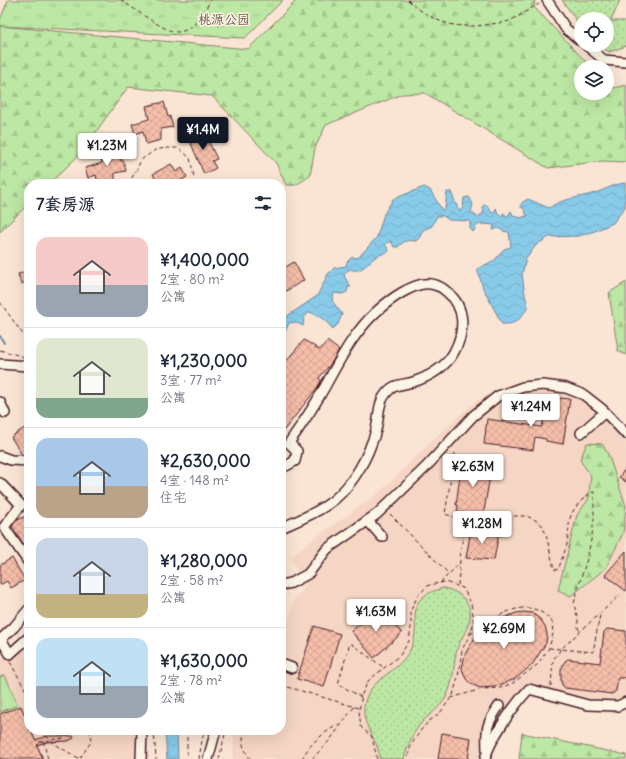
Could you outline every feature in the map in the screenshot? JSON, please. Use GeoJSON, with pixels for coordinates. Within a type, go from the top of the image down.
{"type":"FeatureCollection","features":[{"type":"Feature","properties":{"kind":"street"},"geometry":{"type":"LineString","coordinates":[[547,0],[566,29],[574,35]]}},
{"type":"Feature","properties":{"kind":"street"},"geometry":{"type":"LineString","coordinates":[[594,52],[604,60],[626,62]]}},
{"type":"Feature","properties":{"kind":"street"},"geometry":{"type":"LineString","coordinates":[[286,442],[319,397],[342,355],[376,313],[401,294],[415,286],[431,284],[443,288],[459,304],[462,327],[458,343],[453,354],[443,366],[429,375],[413,382],[399,384],[391,389],[383,398],[380,405],[373,441],[367,455],[345,489],[328,504],[286,526]]}},
{"type":"Feature","properties":{"kind":"street"},"geometry":{"type":"LineString","coordinates":[[0,364],[24,366]]}},
{"type":"Feature","properties":{"kind":"street"},"geometry":{"type":"LineString","coordinates":[[286,584],[308,574],[327,550],[377,514],[426,467],[473,416],[498,396],[523,387],[544,385],[566,388],[584,395],[605,412],[626,434]]}},
{"type":"Feature","properties":{"kind":"street"},"geometry":{"type":"LineString","coordinates":[[0,402],[6,413]]}},
{"type":"Feature","properties":{"kind":"street"},"geometry":{"type":"LineString","coordinates":[[581,433],[605,412]]}},
{"type":"Feature","properties":{"kind":"street"},"geometry":{"type":"LineString","coordinates":[[286,444],[297,451],[295,461],[286,466]]}},
{"type":"Feature","properties":{"kind":"street"},"geometry":{"type":"LineString","coordinates":[[0,456],[11,460],[24,461]]}},
{"type":"Feature","properties":{"kind":"street"},"geometry":{"type":"LineString","coordinates":[[0,483],[24,502]]}},
{"type":"Feature","properties":{"kind":"street"},"geometry":{"type":"LineString","coordinates":[[24,504],[2,529],[24,557]]}},
{"type":"Feature","properties":{"kind":"street"},"geometry":{"type":"LineString","coordinates":[[368,521],[382,537]]}},
{"type":"Feature","properties":{"kind":"street"},"geometry":{"type":"LineString","coordinates":[[24,615],[0,640],[10,654],[24,641]]}},
{"type":"Feature","properties":{"kind":"street"},"geometry":{"type":"LineString","coordinates":[[286,666],[292,668]]}},
{"type":"Feature","properties":{"kind":"street"},"geometry":{"type":"LineString","coordinates":[[486,756],[496,736],[520,699],[529,689],[588,704],[618,706],[626,702]]}},
{"type":"Feature","properties":{"kind":"street"},"geometry":{"type":"LineString","coordinates":[[486,756],[486,733],[489,720],[499,706]]}},
{"type":"Feature","properties":{"kind":"street"},"geometry":{"type":"LineString","coordinates":[[141,759],[142,735]]}},
{"type":"Feature","properties":{"kind":"street"},"geometry":{"type":"LineString","coordinates":[[208,759],[215,735]]}},
{"type":"Feature","properties":{"kind":"path"},"geometry":{"type":"LineString","coordinates":[[120,0],[169,30],[178,32],[190,28],[200,17],[210,0]]}},
{"type":"Feature","properties":{"kind":"path"},"geometry":{"type":"LineString","coordinates":[[408,0],[417,8],[438,21],[459,26],[480,26],[508,21],[547,0]]}},
{"type":"Feature","properties":{"kind":"path"},"geometry":{"type":"LineString","coordinates":[[131,179],[141,160],[155,150],[166,148],[179,148],[190,158],[194,177]]}},
{"type":"Feature","properties":{"kind":"path"},"geometry":{"type":"LineString","coordinates":[[0,302],[24,336]]}},
{"type":"Feature","properties":{"kind":"path"},"geometry":{"type":"LineString","coordinates":[[0,350],[24,357]]}},
{"type":"Feature","properties":{"kind":"path"},"geometry":{"type":"LineString","coordinates":[[455,453],[445,514],[473,523],[491,521],[504,516],[527,516],[537,521],[542,525],[546,534],[554,569],[558,570],[566,545],[568,525],[571,514],[575,507],[590,493],[593,491],[594,492],[594,519],[592,535],[587,559],[574,604],[580,632]]}},
{"type":"Feature","properties":{"kind":"path"},"geometry":{"type":"LineString","coordinates":[[390,514],[449,574]]}},
{"type":"Feature","properties":{"kind":"path"},"geometry":{"type":"LineString","coordinates":[[458,587],[461,547],[467,521]]}},
{"type":"Feature","properties":{"kind":"path"},"geometry":{"type":"LineString","coordinates":[[439,584],[460,564]]}},
{"type":"Feature","properties":{"kind":"path"},"geometry":{"type":"LineString","coordinates":[[377,759],[372,738],[361,726],[360,708],[362,697],[368,681],[400,655],[409,641],[411,610],[418,595],[429,585],[445,582],[463,588],[470,603],[474,622],[462,650],[453,695],[440,713],[429,721],[410,745],[407,759]]}},
{"type":"Feature","properties":{"kind":"path"},"geometry":{"type":"LineString","coordinates":[[551,686],[553,660],[561,649],[620,595]]}},
{"type":"Feature","properties":{"kind":"path"},"geometry":{"type":"LineString","coordinates":[[451,698],[482,689],[500,688],[513,683],[537,665],[549,648],[553,634],[552,621],[538,610],[524,607],[503,613],[469,636]]}},
{"type":"Feature","properties":{"kind":"path"},"geometry":{"type":"LineString","coordinates":[[549,648],[593,652],[600,614]]}},
{"type":"Feature","properties":{"kind":"path"},"geometry":{"type":"LineString","coordinates":[[362,697],[338,684],[350,642],[383,668]]}},
{"type":"Feature","properties":{"kind":"path"},"geometry":{"type":"LineString","coordinates":[[10,661],[24,687]]}},
{"type":"Feature","properties":{"kind":"path"},"geometry":{"type":"LineString","coordinates":[[286,687],[360,708]]}},
{"type":"Feature","properties":{"kind":"path"},"geometry":{"type":"LineString","coordinates":[[312,759],[330,740],[354,707]]}},
{"type":"Feature","properties":{"kind":"path"},"geometry":{"type":"LineString","coordinates":[[302,759],[307,750],[326,731],[342,722]]}},
{"type":"Feature","properties":{"kind":"path"},"geometry":{"type":"LineString","coordinates":[[44,735],[48,759]]}},
{"type":"Feature","properties":{"kind":"path"},"geometry":{"type":"LineString","coordinates":[[46,735],[51,740],[80,759],[91,742],[90,735]]}},
{"type":"Feature","properties":{"kind":"path"},"geometry":{"type":"LineString","coordinates":[[39,742],[64,738],[67,735]]}},
{"type":"Feature","properties":{"kind":"path"},"geometry":{"type":"LineString","coordinates":[[154,735],[156,759]]}},
{"type":"Feature","properties":{"kind":"path"},"geometry":{"type":"LineString","coordinates":[[187,735],[188,759]]}},
{"type":"Feature","properties":{"kind":"path"},"geometry":{"type":"LineString","coordinates":[[199,759],[204,735]]}},
{"type":"Feature","properties":{"kind":"path"},"geometry":{"type":"LineString","coordinates":[[219,759],[225,735]]}},
{"type":"Feature","properties":{"kind":"path"},"geometry":{"type":"LineString","coordinates":[[244,735],[242,739],[243,747],[250,759]]}},
{"type":"Feature","properties":{"kind":"shaded area"},"geometry":{"type":"Polygon","coordinates":[[[538,380],[561,381],[582,388],[595,396],[626,425],[626,709],[613,713],[602,712],[557,703],[537,694],[532,694],[501,734],[492,759],[233,759],[234,735],[286,735],[286,631],[294,600],[306,586],[291,559],[300,549],[380,492],[442,431],[475,402],[517,383],[538,380]]]}},
{"type":"Feature","properties":{"kind":"shaded area"},"geometry":{"type":"Polygon","coordinates":[[[24,636],[24,735],[146,735],[149,759],[0,759],[0,661],[24,636]]]}},
{"type":"Feature","properties":{"kind":"green space","name":"桃源公园"},"geometry":{"type":"Polygon","coordinates":[[[8,0],[283,0],[245,38],[0,26],[0,20],[8,0]]]}},
{"type":"Feature","properties":{"kind":"green space"},"geometry":{"type":"Polygon","coordinates":[[[297,0],[535,0],[534,7],[574,49],[574,52],[577,52],[584,60],[574,60],[574,100],[614,100],[614,88],[626,85],[626,162],[603,161],[548,168],[425,93],[402,94],[326,125],[315,148],[310,176],[296,185],[286,185],[286,179],[283,179],[276,163],[212,96],[128,87],[80,154],[54,179],[24,179],[24,208],[0,232],[0,26],[248,49],[297,0]]]}},
{"type":"Feature","properties":{"kind":"green space"},"geometry":{"type":"Polygon","coordinates":[[[562,0],[620,0],[614,14],[614,12],[574,12],[574,17],[562,0]]]}},
{"type":"Feature","properties":{"kind":"green space"},"geometry":{"type":"Polygon","coordinates":[[[614,21],[626,21],[626,46],[614,50],[614,21]]]}},
{"type":"Feature","properties":{"kind":"green space"},"geometry":{"type":"Polygon","coordinates":[[[626,282],[626,355],[618,351],[609,293],[626,282]]]}},
{"type":"Feature","properties":{"kind":"green space"},"geometry":{"type":"Polygon","coordinates":[[[587,443],[602,444],[608,454],[626,506],[623,533],[606,568],[571,596],[558,590],[577,515],[588,500],[591,476],[580,460],[587,443]]]}},
{"type":"Feature","properties":{"kind":"green space"},"geometry":{"type":"Polygon","coordinates":[[[443,588],[456,592],[461,596],[468,605],[470,611],[468,625],[457,649],[449,691],[441,704],[416,730],[404,759],[380,759],[377,746],[364,715],[366,698],[376,683],[398,665],[410,650],[414,640],[415,613],[421,599],[429,593],[443,588]]]}},
{"type":"Feature","properties":{"kind":"green space"},"geometry":{"type":"Polygon","coordinates":[[[5,675],[18,705],[0,712],[0,677],[5,675]]]}},
{"type":"Feature","properties":{"kind":"green space"},"geometry":{"type":"Polygon","coordinates":[[[522,733],[626,755],[626,759],[519,759],[522,733]]]}},
{"type":"Feature","properties":{"kind":"water"},"geometry":{"type":"Polygon","coordinates":[[[625,183],[625,207],[613,223],[579,236],[549,237],[536,245],[526,259],[522,274],[528,307],[515,322],[502,324],[483,288],[477,269],[495,260],[504,249],[511,247],[509,232],[498,228],[493,230],[494,225],[484,224],[477,225],[473,232],[470,228],[470,221],[449,220],[443,216],[437,216],[432,226],[423,230],[420,237],[416,241],[406,241],[398,247],[394,247],[391,241],[385,244],[389,251],[376,257],[360,269],[350,269],[344,273],[345,278],[351,287],[348,287],[347,292],[342,294],[334,293],[332,301],[342,314],[338,324],[333,329],[328,323],[309,312],[304,318],[303,326],[295,322],[289,323],[286,329],[286,317],[317,296],[328,274],[334,268],[346,266],[347,262],[352,257],[358,258],[377,237],[384,214],[393,199],[424,187],[430,190],[442,210],[445,209],[447,192],[451,192],[459,211],[463,208],[464,198],[469,197],[473,204],[471,212],[479,218],[484,210],[482,207],[487,205],[492,213],[496,208],[498,214],[501,216],[503,216],[503,213],[507,217],[511,211],[513,215],[520,218],[527,216],[524,209],[520,206],[528,199],[549,208],[565,200],[589,195],[625,183]]]}},
{"type":"Feature","properties":{"kind":"water"},"geometry":{"type":"Polygon","coordinates":[[[165,735],[177,735],[178,759],[167,759],[165,735]]]}},
{"type":"Feature","properties":{"kind":"building"},"geometry":{"type":"Polygon","coordinates":[[[164,102],[168,117],[170,116],[173,127],[161,129],[161,140],[146,144],[143,131],[135,134],[132,124],[149,119],[146,106],[164,102]]]}},
{"type":"Feature","properties":{"kind":"building"},"geometry":{"type":"Polygon","coordinates":[[[196,130],[199,137],[205,134],[217,159],[212,161],[216,168],[204,174],[187,134],[196,130]]]}},
{"type":"Feature","properties":{"kind":"building"},"geometry":{"type":"Polygon","coordinates":[[[117,146],[121,161],[123,160],[126,171],[115,173],[115,179],[97,179],[96,175],[88,178],[85,168],[102,163],[99,150],[117,146]]]}},
{"type":"Feature","properties":{"kind":"building"},"geometry":{"type":"Polygon","coordinates":[[[171,164],[176,172],[182,168],[187,177],[184,179],[156,179],[153,174],[171,164]]]}},
{"type":"Feature","properties":{"kind":"building"},"geometry":{"type":"Polygon","coordinates":[[[294,262],[304,280],[286,291],[286,267],[294,262]]]}},
{"type":"Feature","properties":{"kind":"building"},"geometry":{"type":"Polygon","coordinates":[[[24,272],[24,283],[21,284],[18,274],[24,272]]]}},
{"type":"Feature","properties":{"kind":"building"},"geometry":{"type":"Polygon","coordinates":[[[304,340],[320,350],[327,341],[339,350],[332,362],[319,378],[321,381],[317,388],[286,428],[286,361],[304,340]]]}},
{"type":"Feature","properties":{"kind":"building"},"geometry":{"type":"Polygon","coordinates":[[[548,397],[570,399],[563,444],[546,441],[546,439],[535,437],[533,450],[484,444],[487,419],[542,427],[548,397]]]}},
{"type":"Feature","properties":{"kind":"building"},"geometry":{"type":"Polygon","coordinates":[[[24,428],[24,455],[22,455],[11,437],[24,428]]]}},
{"type":"Feature","properties":{"kind":"building"},"geometry":{"type":"Polygon","coordinates":[[[462,461],[492,464],[483,517],[463,515],[463,513],[457,512],[458,505],[456,505],[462,461]]]}},
{"type":"Feature","properties":{"kind":"building"},"geometry":{"type":"Polygon","coordinates":[[[626,468],[626,482],[619,477],[626,468]]]}},
{"type":"Feature","properties":{"kind":"building"},"geometry":{"type":"Polygon","coordinates":[[[24,517],[24,545],[12,526],[16,521],[24,517]]]}},
{"type":"Feature","properties":{"kind":"building"},"geometry":{"type":"Polygon","coordinates":[[[471,529],[499,532],[494,560],[466,558],[471,529]]]}},
{"type":"Feature","properties":{"kind":"building"},"geometry":{"type":"Polygon","coordinates":[[[626,551],[626,591],[605,575],[626,551]]]}},
{"type":"Feature","properties":{"kind":"building"},"geometry":{"type":"Polygon","coordinates":[[[12,558],[24,581],[11,588],[7,581],[0,585],[0,565],[12,558]]]}},
{"type":"Feature","properties":{"kind":"building"},"geometry":{"type":"Polygon","coordinates":[[[379,608],[402,633],[374,658],[351,631],[379,608]]]}},
{"type":"Feature","properties":{"kind":"building"},"geometry":{"type":"Polygon","coordinates":[[[516,613],[532,613],[540,619],[545,626],[547,634],[546,643],[532,665],[515,679],[494,687],[480,688],[471,684],[466,679],[462,669],[465,654],[476,636],[489,624],[516,613]]]}},
{"type":"Feature","properties":{"kind":"building"},"geometry":{"type":"Polygon","coordinates":[[[314,626],[340,634],[324,687],[297,679],[314,626]]]}},
{"type":"Feature","properties":{"kind":"building"},"geometry":{"type":"Polygon","coordinates":[[[607,629],[626,631],[626,676],[624,678],[618,678],[616,691],[612,694],[565,688],[562,685],[561,669],[565,661],[568,659],[600,663],[604,632],[607,629]]]}},
{"type":"Feature","properties":{"kind":"building"},"geometry":{"type":"Polygon","coordinates":[[[21,706],[24,713],[24,735],[33,735],[35,740],[48,736],[73,736],[74,738],[68,741],[47,742],[37,745],[43,759],[0,759],[0,714],[21,706]]]}},
{"type":"Feature","properties":{"kind":"building"},"geometry":{"type":"Polygon","coordinates":[[[442,733],[471,738],[468,759],[438,759],[442,733]]]}},
{"type":"Feature","properties":{"kind":"waterway"},"geometry":{"type":"LineString","coordinates":[[0,336],[4,343]]}}]}
